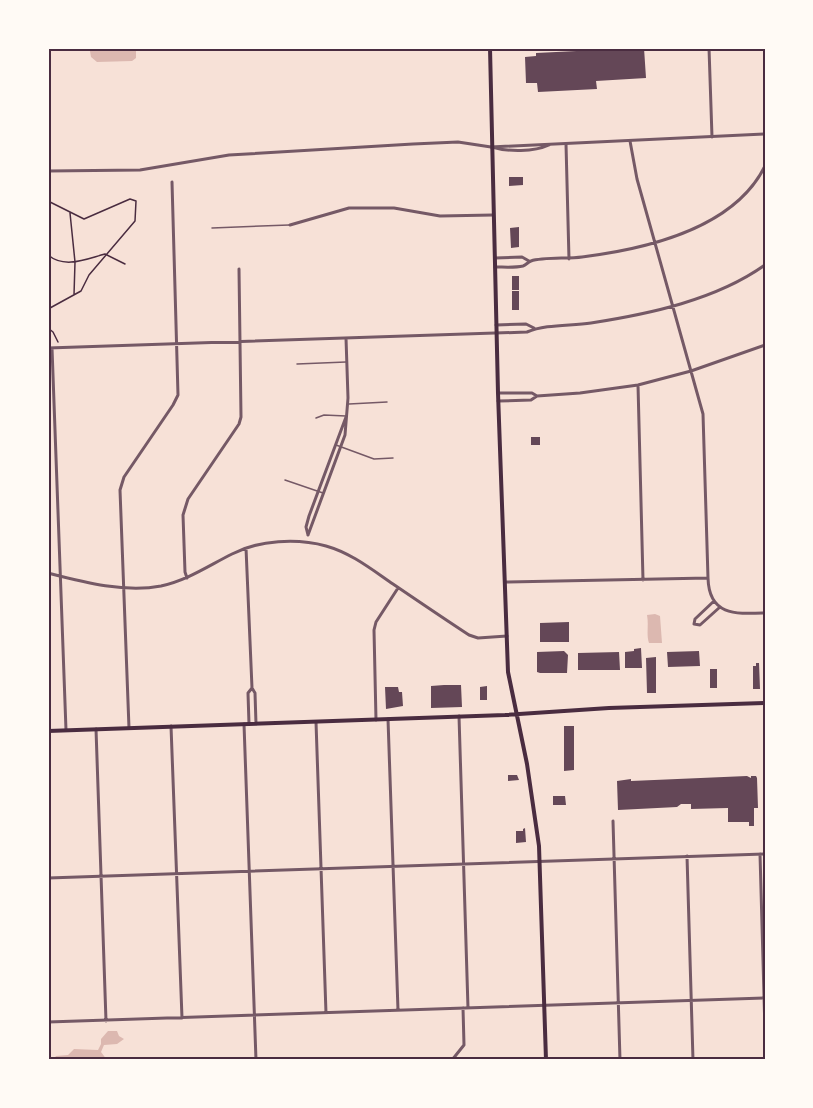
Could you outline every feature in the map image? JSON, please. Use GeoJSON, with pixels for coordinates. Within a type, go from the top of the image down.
{"type":"FeatureCollection","features":[{"type":"Feature","properties":{"kind":"main road"},"geometry":{"type":"LineString","coordinates":[[490,48],[496,333],[508,672],[527,764],[537,829],[546,1060]]}},
{"type":"Feature","properties":{"kind":"main road"},"geometry":{"type":"LineString","coordinates":[[48,731],[376,720],[609,708],[765,703]]}},
{"type":"Feature","properties":{"kind":"street"},"geometry":{"type":"LineString","coordinates":[[709,48],[712,137]]}},
{"type":"Feature","properties":{"kind":"street"},"geometry":{"type":"LineString","coordinates":[[48,171],[140,170],[229,155],[413,144],[458,142],[491,147],[765,134]]}},
{"type":"Feature","properties":{"kind":"street"},"geometry":{"type":"LineString","coordinates":[[630,141],[634,169],[692,371],[704,421],[710,593],[720,607],[732,613],[765,613]]}},
{"type":"Feature","properties":{"kind":"street"},"geometry":{"type":"LineString","coordinates":[[566,144],[569,259]]}},
{"type":"Feature","properties":{"kind":"street"},"geometry":{"type":"LineString","coordinates":[[495,258],[522,258],[529,261],[569,259],[655,242],[700,226],[728,211],[750,189],[765,166]]}},
{"type":"Feature","properties":{"kind":"street"},"geometry":{"type":"LineString","coordinates":[[129,728],[121,485],[124,477],[177,400],[172,182]]}},
{"type":"Feature","properties":{"kind":"street"},"geometry":{"type":"LineString","coordinates":[[290,225],[349,208],[394,208],[440,216],[494,215]]}},
{"type":"Feature","properties":{"kind":"street"},"geometry":{"type":"LineString","coordinates":[[495,267],[523,266],[529,261]]}},
{"type":"Feature","properties":{"kind":"street"},"geometry":{"type":"LineString","coordinates":[[66,730],[50,348],[527,332],[534,328],[599,322],[673,305],[727,286],[765,265]]}},
{"type":"Feature","properties":{"kind":"street"},"geometry":{"type":"LineString","coordinates":[[187,578],[184,509],[188,499],[239,424],[241,417],[239,269]]}},
{"type":"Feature","properties":{"kind":"street"},"geometry":{"type":"LineString","coordinates":[[496,325],[526,324],[534,328]]}},
{"type":"Feature","properties":{"kind":"street"},"geometry":{"type":"LineString","coordinates":[[308,535],[345,435],[348,404],[346,338]]}},
{"type":"Feature","properties":{"kind":"street"},"geometry":{"type":"LineString","coordinates":[[498,401],[531,400],[537,396],[638,385],[692,371],[765,345]]}},
{"type":"Feature","properties":{"kind":"street"},"geometry":{"type":"LineString","coordinates":[[638,385],[643,580]]}},
{"type":"Feature","properties":{"kind":"street"},"geometry":{"type":"LineString","coordinates":[[498,393],[532,393],[537,396]]}},
{"type":"Feature","properties":{"kind":"street"},"geometry":{"type":"LineString","coordinates":[[307,542],[307,522],[346,416]]}},
{"type":"Feature","properties":{"kind":"street"},"geometry":{"type":"LineString","coordinates":[[48,573],[89,583],[123,587],[160,586],[187,578],[246,548],[284,542],[307,542],[344,552],[469,635],[478,638],[507,636]]}},
{"type":"Feature","properties":{"kind":"street"},"geometry":{"type":"LineString","coordinates":[[246,548],[252,688],[255,693],[256,724]]}},
{"type":"Feature","properties":{"kind":"street"},"geometry":{"type":"LineString","coordinates":[[505,582],[708,578]]}},
{"type":"Feature","properties":{"kind":"street"},"geometry":{"type":"LineString","coordinates":[[376,720],[374,630],[376,622],[398,588]]}},
{"type":"Feature","properties":{"kind":"street"},"geometry":{"type":"LineString","coordinates":[[714,601],[694,619],[694,624],[700,625],[720,607]]}},
{"type":"Feature","properties":{"kind":"street"},"geometry":{"type":"LineString","coordinates":[[252,688],[248,693],[246,724],[256,1060]]}},
{"type":"Feature","properties":{"kind":"street"},"geometry":{"type":"LineString","coordinates":[[459,716],[468,1008]]}},
{"type":"Feature","properties":{"kind":"street"},"geometry":{"type":"LineString","coordinates":[[388,719],[398,1010]]}},
{"type":"Feature","properties":{"kind":"street"},"geometry":{"type":"LineString","coordinates":[[316,722],[326,1013]]}},
{"type":"Feature","properties":{"kind":"street"},"geometry":{"type":"LineString","coordinates":[[171,726],[182,1018]]}},
{"type":"Feature","properties":{"kind":"street"},"geometry":{"type":"LineString","coordinates":[[96,729],[105,1021]]}},
{"type":"Feature","properties":{"kind":"street"},"geometry":{"type":"LineString","coordinates":[[613,821],[620,1060]]}},
{"type":"Feature","properties":{"kind":"street"},"geometry":{"type":"LineString","coordinates":[[760,854],[765,1031]]}},
{"type":"Feature","properties":{"kind":"street"},"geometry":{"type":"LineString","coordinates":[[48,878],[765,854]]}},
{"type":"Feature","properties":{"kind":"street"},"geometry":{"type":"LineString","coordinates":[[687,856],[693,1060]]}},
{"type":"Feature","properties":{"kind":"street"},"geometry":{"type":"LineString","coordinates":[[48,1022],[765,999]]}},
{"type":"Feature","properties":{"kind":"street"},"geometry":{"type":"LineString","coordinates":[[452,1060],[464,1045],[463,1008]]}},
{"type":"Feature","properties":{"kind":"lane"},"geometry":{"type":"LineString","coordinates":[[212,228],[290,225]]}},
{"type":"Feature","properties":{"kind":"lane"},"geometry":{"type":"LineString","coordinates":[[297,364],[347,362]]}},
{"type":"Feature","properties":{"kind":"lane"},"geometry":{"type":"LineString","coordinates":[[348,404],[387,402]]}},
{"type":"Feature","properties":{"kind":"lane"},"geometry":{"type":"LineString","coordinates":[[316,418],[324,415],[346,416]]}},
{"type":"Feature","properties":{"kind":"lane"},"geometry":{"type":"LineString","coordinates":[[335,445],[374,459],[393,458]]}},
{"type":"Feature","properties":{"kind":"lane"},"geometry":{"type":"LineString","coordinates":[[285,480],[324,494]]}},
{"type":"Feature","properties":{"kind":"path"},"geometry":{"type":"LineString","coordinates":[[48,201],[84,219],[130,199],[136,201],[135,220],[89,275],[81,291],[50,308],[48,328],[58,342]]}},
{"type":"Feature","properties":{"kind":"path"},"geometry":{"type":"LineString","coordinates":[[70,212],[75,262],[74,295]]}},
{"type":"Feature","properties":{"kind":"path"},"geometry":{"type":"LineString","coordinates":[[48,255],[58,263],[75,262],[105,254],[125,264]]}},
{"type":"Feature","properties":{"kind":"shaded area"},"geometry":{"type":"Polygon","coordinates":[[[93,48],[134,48],[136,58],[132,61],[97,62],[91,57],[90,51],[93,48]]]}},
{"type":"Feature","properties":{"kind":"shaded area"},"geometry":{"type":"Polygon","coordinates":[[[647,615],[660,616],[662,643],[649,643],[648,640],[647,615]]]}},
{"type":"Feature","properties":{"kind":"shaded area"},"geometry":{"type":"Polygon","coordinates":[[[108,1031],[117,1031],[124,1039],[117,1044],[104,1045],[101,1052],[107,1060],[53,1060],[56,1056],[68,1055],[74,1049],[98,1050],[101,1039],[108,1031]]]}},
{"type":"Feature","properties":{"kind":"building"},"geometry":{"type":"Polygon","coordinates":[[[644,48],[646,78],[596,81],[597,89],[538,92],[537,83],[526,83],[525,57],[536,56],[536,53],[644,48]]]}},
{"type":"Feature","properties":{"kind":"building"},"geometry":{"type":"Polygon","coordinates":[[[509,177],[523,177],[523,185],[509,186],[509,177]]]}},
{"type":"Feature","properties":{"kind":"building"},"geometry":{"type":"Polygon","coordinates":[[[519,227],[519,247],[511,248],[510,228],[519,227]]]}},
{"type":"Feature","properties":{"kind":"building"},"geometry":{"type":"Polygon","coordinates":[[[512,276],[519,276],[519,290],[512,290],[512,276]]]}},
{"type":"Feature","properties":{"kind":"building"},"geometry":{"type":"Polygon","coordinates":[[[512,291],[519,291],[519,310],[512,310],[512,291]]]}},
{"type":"Feature","properties":{"kind":"building"},"geometry":{"type":"Polygon","coordinates":[[[531,437],[540,437],[540,445],[531,445],[531,437]]]}},
{"type":"Feature","properties":{"kind":"building"},"geometry":{"type":"Polygon","coordinates":[[[569,622],[569,642],[540,642],[540,623],[569,622]]]}},
{"type":"Feature","properties":{"kind":"building"},"geometry":{"type":"Polygon","coordinates":[[[641,648],[642,668],[625,668],[625,652],[641,648]]]}},
{"type":"Feature","properties":{"kind":"building"},"geometry":{"type":"Polygon","coordinates":[[[564,651],[568,655],[567,673],[537,672],[537,652],[564,651]]]}},
{"type":"Feature","properties":{"kind":"building"},"geometry":{"type":"Polygon","coordinates":[[[699,651],[700,666],[668,667],[667,652],[699,651]]]}},
{"type":"Feature","properties":{"kind":"building"},"geometry":{"type":"Polygon","coordinates":[[[619,652],[620,670],[578,670],[578,653],[619,652]]]}},
{"type":"Feature","properties":{"kind":"building"},"geometry":{"type":"Polygon","coordinates":[[[656,657],[656,693],[647,693],[646,658],[656,657]]]}},
{"type":"Feature","properties":{"kind":"building"},"geometry":{"type":"Polygon","coordinates":[[[756,663],[759,663],[760,689],[753,689],[753,666],[756,666],[756,663]]]}},
{"type":"Feature","properties":{"kind":"building"},"geometry":{"type":"Polygon","coordinates":[[[710,669],[717,669],[717,688],[710,688],[710,669]]]}},
{"type":"Feature","properties":{"kind":"building"},"geometry":{"type":"Polygon","coordinates":[[[461,685],[462,707],[431,708],[431,686],[461,685]]]}},
{"type":"Feature","properties":{"kind":"building"},"geometry":{"type":"Polygon","coordinates":[[[487,686],[487,700],[480,700],[480,687],[487,686]]]}},
{"type":"Feature","properties":{"kind":"building"},"geometry":{"type":"Polygon","coordinates":[[[385,687],[398,687],[399,692],[402,692],[403,706],[386,709],[385,687]]]}},
{"type":"Feature","properties":{"kind":"building"},"geometry":{"type":"Polygon","coordinates":[[[564,726],[574,726],[574,770],[564,771],[564,726]]]}},
{"type":"Feature","properties":{"kind":"building"},"geometry":{"type":"Polygon","coordinates":[[[508,775],[517,775],[519,780],[508,781],[508,775]]]}},
{"type":"Feature","properties":{"kind":"building"},"geometry":{"type":"Polygon","coordinates":[[[747,776],[757,778],[758,808],[754,808],[754,826],[749,826],[749,822],[728,822],[728,808],[691,809],[691,804],[681,804],[677,807],[618,810],[617,781],[747,776]]]}},
{"type":"Feature","properties":{"kind":"building"},"geometry":{"type":"Polygon","coordinates":[[[553,796],[565,796],[566,805],[553,805],[553,796]]]}},
{"type":"Feature","properties":{"kind":"building"},"geometry":{"type":"Polygon","coordinates":[[[525,828],[526,842],[516,843],[516,831],[523,831],[525,828]]]}}]}
